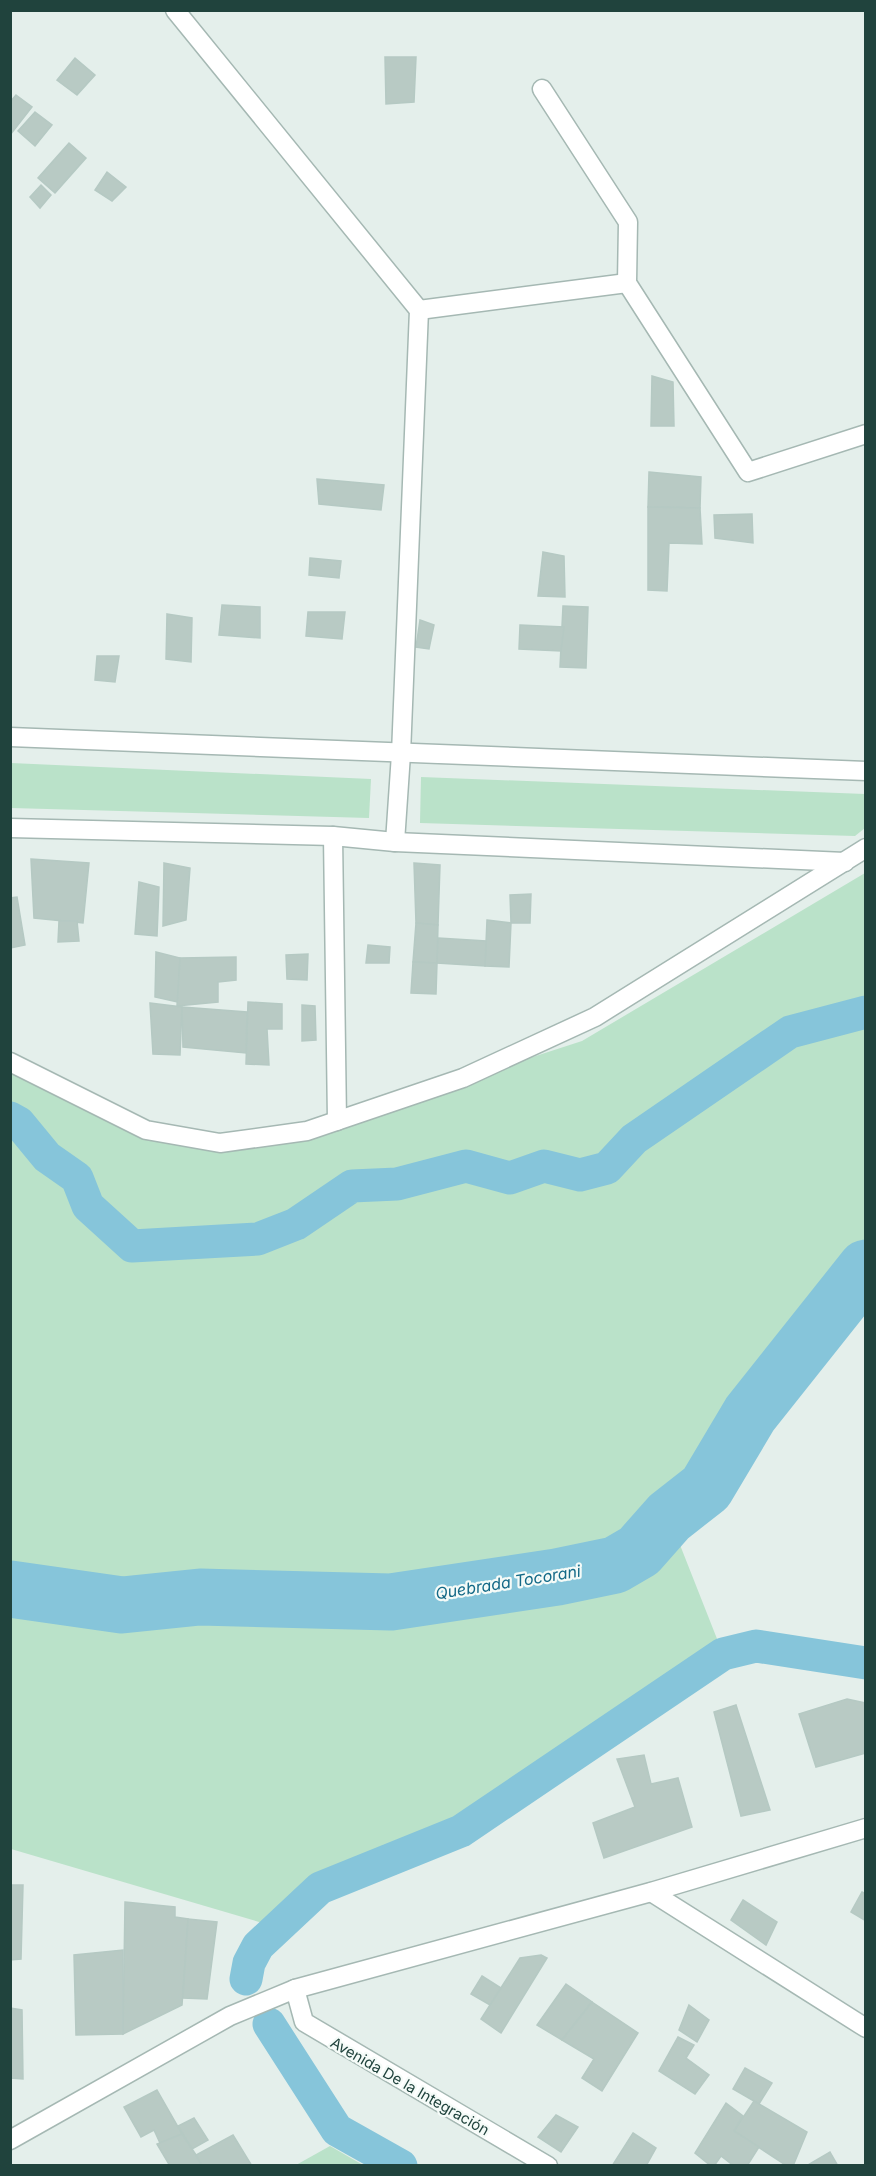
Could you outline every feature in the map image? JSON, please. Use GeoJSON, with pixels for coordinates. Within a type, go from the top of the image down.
{"type":"FeatureCollection","features":[{"type":"Feature","properties":{"kind":"street"},"geometry":{"type":"LineString","coordinates":[[175,10],[419,310],[401,754],[395,842]]}},
{"type":"Feature","properties":{"kind":"street"},"geometry":{"type":"LineString","coordinates":[[542,89],[628,222],[627,283],[748,472],[866,434]]}},
{"type":"Feature","properties":{"kind":"street"},"geometry":{"type":"LineString","coordinates":[[419,310],[627,283]]}},
{"type":"Feature","properties":{"kind":"street"},"geometry":{"type":"LineString","coordinates":[[10,737],[866,771]]}},
{"type":"Feature","properties":{"kind":"street"},"geometry":{"type":"LineString","coordinates":[[10,828],[333,836],[395,842],[845,862]]}},
{"type":"Feature","properties":{"kind":"street"},"geometry":{"type":"LineString","coordinates":[[333,836],[337,1121]]}},
{"type":"Feature","properties":{"kind":"street"},"geometry":{"type":"LineString","coordinates":[[10,1062],[146,1130],[220,1143],[308,1131],[463,1078],[595,1017],[866,848]]}},
{"type":"Feature","properties":{"kind":"street"},"geometry":{"type":"LineString","coordinates":[[10,2140],[230,2016],[295,1989],[651,1892],[866,1828]]}},
{"type":"Feature","properties":{"kind":"street"},"geometry":{"type":"LineString","coordinates":[[651,1892],[866,2028]]}},
{"type":"Feature","properties":{"kind":"street","name":"Avenida De la Integración"},"geometry":{"type":"LineString","coordinates":[[295,1989],[304,2022],[548,2166]]}},
{"type":"Feature","properties":{"kind":"green space"},"geometry":{"type":"Polygon","coordinates":[[[11,763],[371,779],[369,818],[11,808],[11,763]]]}},
{"type":"Feature","properties":{"kind":"green space"},"geometry":{"type":"Polygon","coordinates":[[[421,777],[865,794],[865,828],[855,836],[420,823],[421,777]]]}},
{"type":"Feature","properties":{"kind":"green space"},"geometry":{"type":"Polygon","coordinates":[[[865,873],[865,1272],[750,1414],[706,1488],[669,1517],[723,1654],[461,1831],[320,1888],[276,1927],[11,1849],[10,1073],[179,1146],[287,1137],[582,1041],[865,873]]]}},
{"type":"Feature","properties":{"kind":"green space"},"geometry":{"type":"Polygon","coordinates":[[[330,2146],[363,2165],[296,2165],[330,2146]]]}},
{"type":"Feature","properties":{"kind":"building"},"geometry":{"type":"Polygon","coordinates":[[[385,57],[416,57],[414,102],[386,104],[385,57]]]}},
{"type":"Feature","properties":{"kind":"building"},"geometry":{"type":"Polygon","coordinates":[[[75,58],[95,75],[77,95],[57,80],[75,58]]]}},
{"type":"Feature","properties":{"kind":"building"},"geometry":{"type":"Polygon","coordinates":[[[16,95],[32,107],[10,135],[10,102],[16,95]]]}},
{"type":"Feature","properties":{"kind":"building"},"geometry":{"type":"Polygon","coordinates":[[[35,112],[52,125],[35,146],[18,131],[35,112]]]}},
{"type":"Feature","properties":{"kind":"building"},"geometry":{"type":"Polygon","coordinates":[[[69,143],[86,158],[55,193],[38,178],[69,143]]]}},
{"type":"Feature","properties":{"kind":"building"},"geometry":{"type":"Polygon","coordinates":[[[107,172],[126,187],[112,201],[95,190],[107,172]]]}},
{"type":"Feature","properties":{"kind":"building"},"geometry":{"type":"Polygon","coordinates":[[[41,185],[51,195],[40,208],[30,197],[41,185]]]}},
{"type":"Feature","properties":{"kind":"building"},"geometry":{"type":"Polygon","coordinates":[[[652,376],[673,382],[674,426],[651,426],[652,376]]]}},
{"type":"Feature","properties":{"kind":"building"},"geometry":{"type":"Polygon","coordinates":[[[649,472],[701,477],[700,508],[648,507],[649,472]]]}},
{"type":"Feature","properties":{"kind":"building"},"geometry":{"type":"Polygon","coordinates":[[[317,479],[384,485],[381,510],[319,504],[317,479]]]}},
{"type":"Feature","properties":{"kind":"building"},"geometry":{"type":"Polygon","coordinates":[[[648,507],[700,508],[702,544],[669,543],[667,591],[648,590],[648,507]]]}},
{"type":"Feature","properties":{"kind":"building"},"geometry":{"type":"Polygon","coordinates":[[[752,514],[753,543],[715,538],[714,515],[752,514]]]}},
{"type":"Feature","properties":{"kind":"building"},"geometry":{"type":"Polygon","coordinates":[[[543,552],[564,556],[565,597],[538,596],[543,552]]]}},
{"type":"Feature","properties":{"kind":"building"},"geometry":{"type":"Polygon","coordinates":[[[310,558],[341,561],[339,578],[309,575],[310,558]]]}},
{"type":"Feature","properties":{"kind":"building"},"geometry":{"type":"Polygon","coordinates":[[[222,605],[260,607],[260,638],[219,635],[222,605]]]}},
{"type":"Feature","properties":{"kind":"building"},"geometry":{"type":"Polygon","coordinates":[[[563,606],[588,607],[586,668],[560,667],[563,606]]]}},
{"type":"Feature","properties":{"kind":"building"},"geometry":{"type":"Polygon","coordinates":[[[308,612],[345,612],[342,639],[306,636],[308,612]]]}},
{"type":"Feature","properties":{"kind":"building"},"geometry":{"type":"Polygon","coordinates":[[[167,614],[192,618],[191,662],[166,659],[167,614]]]}},
{"type":"Feature","properties":{"kind":"building"},"geometry":{"type":"Polygon","coordinates":[[[420,620],[434,625],[429,649],[416,647],[420,620]]]}},
{"type":"Feature","properties":{"kind":"building"},"geometry":{"type":"Polygon","coordinates":[[[520,625],[564,627],[561,651],[519,649],[520,625]]]}},
{"type":"Feature","properties":{"kind":"building"},"geometry":{"type":"Polygon","coordinates":[[[97,656],[119,656],[115,682],[95,680],[97,656]]]}},
{"type":"Feature","properties":{"kind":"building"},"geometry":{"type":"Polygon","coordinates":[[[31,859],[89,863],[83,923],[34,918],[31,859]]]}},
{"type":"Feature","properties":{"kind":"building"},"geometry":{"type":"Polygon","coordinates":[[[164,863],[190,868],[186,920],[163,926],[164,863]]]}},
{"type":"Feature","properties":{"kind":"building"},"geometry":{"type":"Polygon","coordinates":[[[414,863],[440,865],[438,925],[416,923],[414,863]]]}},
{"type":"Feature","properties":{"kind":"building"},"geometry":{"type":"Polygon","coordinates":[[[139,882],[159,887],[157,936],[135,934],[139,882]]]}},
{"type":"Feature","properties":{"kind":"building"},"geometry":{"type":"Polygon","coordinates":[[[531,894],[530,923],[511,923],[510,895],[531,894]]]}},
{"type":"Feature","properties":{"kind":"building"},"geometry":{"type":"Polygon","coordinates":[[[17,897],[25,945],[10,948],[10,898],[17,897]]]}},
{"type":"Feature","properties":{"kind":"building"},"geometry":{"type":"Polygon","coordinates":[[[487,920],[511,923],[509,967],[485,966],[487,920]]]}},
{"type":"Feature","properties":{"kind":"building"},"geometry":{"type":"Polygon","coordinates":[[[59,921],[77,921],[79,941],[58,942],[59,921]]]}},
{"type":"Feature","properties":{"kind":"building"},"geometry":{"type":"Polygon","coordinates":[[[416,923],[438,925],[437,963],[413,962],[416,923]]]}},
{"type":"Feature","properties":{"kind":"building"},"geometry":{"type":"Polygon","coordinates":[[[438,938],[486,941],[485,966],[437,963],[438,938]]]}},
{"type":"Feature","properties":{"kind":"building"},"geometry":{"type":"Polygon","coordinates":[[[368,945],[390,947],[389,963],[366,963],[368,945]]]}},
{"type":"Feature","properties":{"kind":"building"},"geometry":{"type":"Polygon","coordinates":[[[156,952],[180,958],[178,1002],[155,997],[156,952]]]}},
{"type":"Feature","properties":{"kind":"building"},"geometry":{"type":"Polygon","coordinates":[[[308,954],[307,980],[287,979],[286,955],[308,954]]]}},
{"type":"Feature","properties":{"kind":"building"},"geometry":{"type":"Polygon","coordinates":[[[236,957],[236,980],[218,982],[218,1002],[177,1006],[180,958],[236,957]]]}},
{"type":"Feature","properties":{"kind":"building"},"geometry":{"type":"Polygon","coordinates":[[[413,962],[437,963],[436,994],[411,993],[413,962]]]}},
{"type":"Feature","properties":{"kind":"building"},"geometry":{"type":"Polygon","coordinates":[[[248,1002],[282,1004],[282,1029],[267,1029],[269,1065],[246,1064],[248,1002]]]}},
{"type":"Feature","properties":{"kind":"building"},"geometry":{"type":"Polygon","coordinates":[[[150,1003],[182,1007],[180,1055],[153,1054],[150,1003]]]}},
{"type":"Feature","properties":{"kind":"building"},"geometry":{"type":"Polygon","coordinates":[[[302,1005],[315,1006],[316,1040],[302,1041],[302,1005]]]}},
{"type":"Feature","properties":{"kind":"building"},"geometry":{"type":"Polygon","coordinates":[[[182,1007],[247,1012],[246,1053],[183,1047],[182,1007]]]}},
{"type":"Feature","properties":{"kind":"building"},"geometry":{"type":"Polygon","coordinates":[[[847,1699],[866,1703],[866,1753],[816,1767],[799,1714],[847,1699]]]}},
{"type":"Feature","properties":{"kind":"building"},"geometry":{"type":"Polygon","coordinates":[[[736,1705],[770,1810],[741,1816],[714,1712],[736,1705]]]}},
{"type":"Feature","properties":{"kind":"building"},"geometry":{"type":"Polygon","coordinates":[[[644,1755],[651,1784],[678,1778],[692,1827],[604,1858],[593,1823],[635,1807],[617,1759],[644,1755]]]}},
{"type":"Feature","properties":{"kind":"building"},"geometry":{"type":"Polygon","coordinates":[[[10,1885],[23,1885],[21,1959],[10,1960],[10,1885]]]}},
{"type":"Feature","properties":{"kind":"building"},"geometry":{"type":"Polygon","coordinates":[[[862,1892],[866,1894],[866,1921],[851,1912],[862,1892]]]}},
{"type":"Feature","properties":{"kind":"building"},"geometry":{"type":"Polygon","coordinates":[[[743,1900],[777,1922],[766,1945],[731,1920],[743,1900]]]}},
{"type":"Feature","properties":{"kind":"building"},"geometry":{"type":"Polygon","coordinates":[[[125,1902],[175,1907],[175,1917],[188,1919],[182,2005],[123,2034],[125,1902]]]}},
{"type":"Feature","properties":{"kind":"building"},"geometry":{"type":"Polygon","coordinates":[[[188,1919],[217,1922],[207,1999],[183,1998],[188,1919]]]}},
{"type":"Feature","properties":{"kind":"building"},"geometry":{"type":"Polygon","coordinates":[[[123,1950],[123,2034],[76,2035],[74,1955],[123,1950]]]}},
{"type":"Feature","properties":{"kind":"building"},"geometry":{"type":"Polygon","coordinates":[[[541,1955],[547,1958],[501,2033],[481,2019],[520,1958],[541,1955]]]}},
{"type":"Feature","properties":{"kind":"building"},"geometry":{"type":"Polygon","coordinates":[[[482,1976],[501,1988],[490,2005],[471,1994],[482,1976]]]}},
{"type":"Feature","properties":{"kind":"building"},"geometry":{"type":"Polygon","coordinates":[[[566,1984],[592,2002],[562,2040],[537,2025],[566,1984]]]}},
{"type":"Feature","properties":{"kind":"building"},"geometry":{"type":"Polygon","coordinates":[[[592,2002],[638,2033],[602,2091],[582,2078],[594,2059],[562,2040],[592,2002]]]}},
{"type":"Feature","properties":{"kind":"building"},"geometry":{"type":"Polygon","coordinates":[[[689,2005],[709,2020],[697,2042],[679,2030],[689,2005]]]}},
{"type":"Feature","properties":{"kind":"building"},"geometry":{"type":"Polygon","coordinates":[[[10,2008],[22,2010],[23,2079],[10,2078],[10,2008]]]}},
{"type":"Feature","properties":{"kind":"building"},"geometry":{"type":"Polygon","coordinates":[[[678,2037],[694,2045],[686,2058],[709,2075],[695,2094],[659,2071],[678,2037]]]}},
{"type":"Feature","properties":{"kind":"building"},"geometry":{"type":"Polygon","coordinates":[[[745,2068],[772,2083],[759,2104],[733,2089],[745,2068]]]}},
{"type":"Feature","properties":{"kind":"building"},"geometry":{"type":"Polygon","coordinates":[[[157,2090],[182,2134],[160,2143],[154,2130],[141,2137],[124,2107],[157,2090]]]}},
{"type":"Feature","properties":{"kind":"building"},"geometry":{"type":"Polygon","coordinates":[[[754,2101],[807,2132],[793,2166],[787,2166],[734,2131],[754,2101]]]}},
{"type":"Feature","properties":{"kind":"building"},"geometry":{"type":"Polygon","coordinates":[[[726,2103],[743,2116],[734,2131],[759,2147],[747,2166],[734,2166],[721,2156],[714,2166],[711,2166],[695,2153],[726,2103]]]}},
{"type":"Feature","properties":{"kind":"building"},"geometry":{"type":"Polygon","coordinates":[[[556,2115],[578,2127],[561,2152],[538,2137],[556,2115]]]}},
{"type":"Feature","properties":{"kind":"building"},"geometry":{"type":"Polygon","coordinates":[[[194,2118],[208,2140],[192,2149],[178,2126],[194,2118]]]}},
{"type":"Feature","properties":{"kind":"building"},"geometry":{"type":"Polygon","coordinates":[[[633,2133],[656,2148],[646,2166],[612,2166],[633,2133]]]}},
{"type":"Feature","properties":{"kind":"building"},"geometry":{"type":"Polygon","coordinates":[[[182,2134],[202,2166],[170,2166],[157,2144],[182,2134]]]}},
{"type":"Feature","properties":{"kind":"building"},"geometry":{"type":"Polygon","coordinates":[[[233,2135],[252,2166],[202,2166],[196,2155],[233,2135]]]}},
{"type":"Feature","properties":{"kind":"building"},"geometry":{"type":"Polygon","coordinates":[[[830,2152],[838,2166],[808,2165],[830,2152]]]}},
{"type":"Feature","properties":{"kind":"waterway"},"geometry":{"type":"LineString","coordinates":[[10,1118],[19,1123],[47,1157],[77,1178],[88,1206],[132,1246],[258,1239],[296,1224],[352,1186],[397,1184],[466,1166],[510,1178],[544,1166],[580,1175],[607,1168],[634,1139],[790,1032],[866,1012]]}},
{"type":"Feature","properties":{"kind":"waterway","name":"Quebrada Tocorani"},"geometry":{"type":"LineString","coordinates":[[10,1589],[122,1605],[200,1597],[391,1602],[557,1577],[615,1565],[639,1551],[669,1517],[706,1488],[750,1414],[866,1268]]}},
{"type":"Feature","properties":{"kind":"waterway"},"geometry":{"type":"LineString","coordinates":[[246,1979],[249,1963],[258,1946],[320,1888],[461,1831],[723,1654],[756,1646],[866,1663]]}},
{"type":"Feature","properties":{"kind":"waterway"},"geometry":{"type":"LineString","coordinates":[[269,2024],[337,2130],[401,2166]]}}]}
